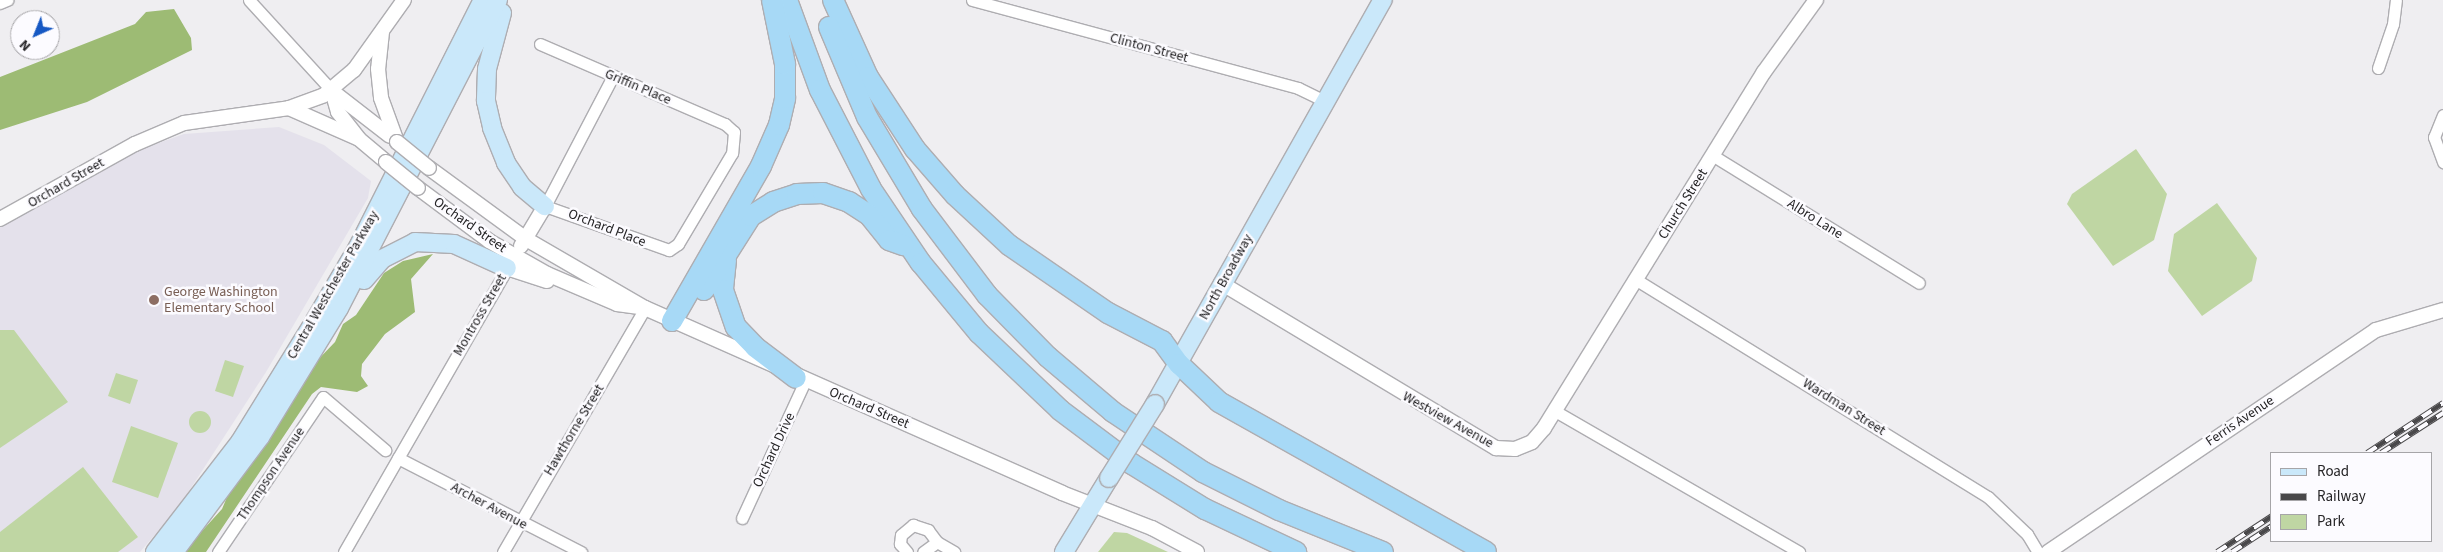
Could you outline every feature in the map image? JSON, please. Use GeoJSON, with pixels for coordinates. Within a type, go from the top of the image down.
{"type":"FeatureCollection","features":[{"type":"Feature","properties":{"kind":"highway"},"geometry":{"type":"LineString","coordinates":[[677,324],[761,166],[779,125],[785,98],[785,64],[772,0]]}},
{"type":"Feature","properties":{"kind":"highway"},"geometry":{"type":"LineString","coordinates":[[786,0],[839,131],[909,247],[984,338],[1076,424],[1187,499],[1296,552]]}},
{"type":"Feature","properties":{"kind":"highway"},"geometry":{"type":"LineString","coordinates":[[820,0],[858,96],[910,191],[959,261],[1032,342],[1113,412],[1196,468],[1279,510],[1383,552]]}},
{"type":"Feature","properties":{"kind":"highway"},"geometry":{"type":"LineString","coordinates":[[833,0],[857,58],[915,149],[955,196],[1038,267],[1108,313],[1162,341],[1179,364],[1219,402],[1486,552]]}},
{"type":"Feature","properties":{"kind":"highway"},"geometry":{"type":"LineString","coordinates":[[677,324],[735,238],[762,208],[784,197],[811,192],[849,202],[869,216],[889,240],[909,247]]}},
{"type":"Feature","properties":{"kind":"highway"},"geometry":{"type":"LineString","coordinates":[[735,238],[723,276],[729,314],[745,338],[800,380]]}},
{"type":"Feature","properties":{"kind":"main road","name":"Central Westchester Parkway"},"geometry":{"type":"LineString","coordinates":[[155,552],[240,442],[311,327],[357,249],[483,0]]}},
{"type":"Feature","properties":{"kind":"main road","name":"Central Westchester Parkway"},"geometry":{"type":"LineString","coordinates":[[174,552],[233,476],[321,338],[382,231],[500,0]]}},
{"type":"Feature","properties":{"kind":"main road"},"geometry":{"type":"LineString","coordinates":[[500,0],[503,12],[487,69],[486,102],[492,128],[506,163],[522,187],[545,206]]}},
{"type":"Feature","properties":{"kind":"main road","name":"North Broadway"},"geometry":{"type":"LineString","coordinates":[[1064,552],[1179,364],[1221,284],[1383,0]]}},
{"type":"Feature","properties":{"kind":"main road"},"geometry":{"type":"LineString","coordinates":[[321,338],[376,264],[399,248],[438,240],[511,262]]}},
{"type":"Feature","properties":{"kind":"street"},"geometry":{"type":"LineString","coordinates":[[0,3],[7,0]]}},
{"type":"Feature","properties":{"kind":"street"},"geometry":{"type":"LineString","coordinates":[[249,0],[332,91],[354,70],[404,0]]}},
{"type":"Feature","properties":{"kind":"street","name":"Clinton Street"},"geometry":{"type":"LineString","coordinates":[[972,0],[1298,88],[1325,101]]}},
{"type":"Feature","properties":{"kind":"street","name":"Church Street"},"geometry":{"type":"LineString","coordinates":[[1555,411],[1764,72],[1816,0]]}},
{"type":"Feature","properties":{"kind":"street"},"geometry":{"type":"LineString","coordinates":[[2378,68],[2393,24],[2396,0]]}},
{"type":"Feature","properties":{"kind":"street"},"geometry":{"type":"LineString","coordinates":[[382,31],[378,69],[381,98],[397,142]]}},
{"type":"Feature","properties":{"kind":"street","name":"Griffin Place"},"geometry":{"type":"LineString","coordinates":[[540,44],[725,124],[734,132],[732,153],[678,244],[669,250]]}},
{"type":"Feature","properties":{"kind":"street","name":"Montross Street"},"geometry":{"type":"LineString","coordinates":[[344,552],[545,206],[613,76]]}},
{"type":"Feature","properties":{"kind":"street","name":"Orchard Street"},"geometry":{"type":"LineString","coordinates":[[0,219],[135,144],[184,122],[289,108],[332,91]]}},
{"type":"Feature","properties":{"kind":"street","name":"Orchard Street"},"geometry":{"type":"LineString","coordinates":[[332,91],[338,112],[359,140],[511,262],[628,307],[645,308]]}},
{"type":"Feature","properties":{"kind":"street","name":"Orchard Street"},"geometry":{"type":"LineString","coordinates":[[332,91],[428,168],[526,239],[645,308],[800,380],[1093,505],[1152,528],[1197,552]]}},
{"type":"Feature","properties":{"kind":"street"},"geometry":{"type":"LineString","coordinates":[[289,108],[359,140]]}},
{"type":"Feature","properties":{"kind":"street"},"geometry":{"type":"LineString","coordinates":[[2443,115],[2434,137],[2443,162]]}},
{"type":"Feature","properties":{"kind":"street","name":"Albro Lane"},"geometry":{"type":"LineString","coordinates":[[1712,155],[1918,283]]}},
{"type":"Feature","properties":{"kind":"street","name":"Orchard Place"},"geometry":{"type":"LineString","coordinates":[[545,206],[669,250]]}},
{"type":"Feature","properties":{"kind":"street","name":"Wardman Street"},"geometry":{"type":"LineString","coordinates":[[1635,279],[1988,497],[2026,534],[2038,552]]}},
{"type":"Feature","properties":{"kind":"street","name":"Westview Avenue"},"geometry":{"type":"LineString","coordinates":[[1221,284],[1496,448],[1515,449],[1532,442],[1555,411]]}},
{"type":"Feature","properties":{"kind":"street","name":"Hawthorne Street"},"geometry":{"type":"LineString","coordinates":[[503,552],[645,308]]}},
{"type":"Feature","properties":{"kind":"street","name":"Ferris Avenue"},"geometry":{"type":"LineString","coordinates":[[2048,552],[2376,330],[2443,310]]}},
{"type":"Feature","properties":{"kind":"street","name":"Orchard Drive"},"geometry":{"type":"LineString","coordinates":[[742,518],[800,380]]}},
{"type":"Feature","properties":{"kind":"street","name":"Thompson Avenue"},"geometry":{"type":"LineString","coordinates":[[218,552],[323,396],[385,450]]}},
{"type":"Feature","properties":{"kind":"street"},"geometry":{"type":"LineString","coordinates":[[1555,411],[1799,552]]}},
{"type":"Feature","properties":{"kind":"street","name":"Archer Avenue"},"geometry":{"type":"LineString","coordinates":[[398,458],[519,522],[581,552]]}},
{"type":"Feature","properties":{"kind":"street"},"geometry":{"type":"LineString","coordinates":[[907,552],[900,544],[901,536],[913,525],[928,530],[937,542],[954,552]]}},
{"type":"Feature","properties":{"kind":"street"},"geometry":{"type":"LineString","coordinates":[[923,552],[937,542]]}},
{"type":"Feature","properties":{"kind":"shaded area","name":"George Washington Elementary School"},"geometry":{"type":"Polygon","coordinates":[[[279,127],[324,145],[371,181],[368,198],[266,372],[178,508],[140,552],[0,552],[0,227],[139,150],[184,134],[279,127]]]}},
{"type":"Feature","properties":{"kind":"green space"},"geometry":{"type":"Polygon","coordinates":[[[174,9],[191,38],[192,50],[87,102],[0,130],[0,77],[43,60],[60,60],[60,53],[135,24],[146,12],[174,9]]]}},
{"type":"Feature","properties":{"kind":"green space"},"geometry":{"type":"Polygon","coordinates":[[[2136,149],[2167,194],[2154,240],[2113,266],[2067,204],[2072,194],[2136,149]]]}},
{"type":"Feature","properties":{"kind":"green space"},"geometry":{"type":"Polygon","coordinates":[[[2217,203],[2257,258],[2252,281],[2202,316],[2168,271],[2174,234],[2217,203]]]}},
{"type":"Feature","properties":{"kind":"green space"},"geometry":{"type":"Polygon","coordinates":[[[433,254],[411,279],[415,312],[385,334],[362,364],[361,376],[368,386],[357,392],[321,387],[312,394],[206,552],[183,552],[222,509],[233,483],[254,460],[301,389],[311,367],[335,342],[343,324],[356,315],[384,273],[403,261],[433,254]]]}},
{"type":"Feature","properties":{"kind":"green space"},"geometry":{"type":"Polygon","coordinates":[[[0,330],[14,330],[68,402],[0,448],[0,330]]]}},
{"type":"Feature","properties":{"kind":"green space"},"geometry":{"type":"Polygon","coordinates":[[[225,360],[244,366],[233,397],[215,391],[225,360]]]}},
{"type":"Feature","properties":{"kind":"green space"},"geometry":{"type":"Polygon","coordinates":[[[116,373],[138,380],[130,404],[108,396],[116,373]]]}},
{"type":"Feature","properties":{"kind":"green space"},"geometry":{"type":"Polygon","coordinates":[[[200,411],[208,414],[211,422],[208,430],[200,433],[192,430],[189,422],[192,414],[200,411]]]}},
{"type":"Feature","properties":{"kind":"green space"},"geometry":{"type":"Polygon","coordinates":[[[131,426],[178,443],[158,498],[112,482],[131,426]]]}},
{"type":"Feature","properties":{"kind":"green space"},"geometry":{"type":"Polygon","coordinates":[[[83,467],[138,537],[118,552],[0,552],[0,532],[83,467]]]}},
{"type":"Feature","properties":{"kind":"green space"},"geometry":{"type":"Polygon","coordinates":[[[1114,532],[1127,533],[1168,552],[1098,552],[1114,532]]]}},
{"type":"Feature","properties":{"kind":"railway"},"geometry":{"type":"LineString","coordinates":[[2369,452],[2443,403]]}},
{"type":"Feature","properties":{"kind":"railway"},"geometry":{"type":"LineString","coordinates":[[2383,452],[2443,413]]}},
{"type":"Feature","properties":{"kind":"railway"},"geometry":{"type":"LineString","coordinates":[[2217,552],[2270,517]]}},
{"type":"Feature","properties":{"kind":"railway"},"geometry":{"type":"LineString","coordinates":[[2232,552],[2270,527]]}},
{"type":"Feature","properties":{"kind":"place","name":"George Washington Elementary School"},"geometry":{"type":"Point","coordinates":[154,300]}}]}
